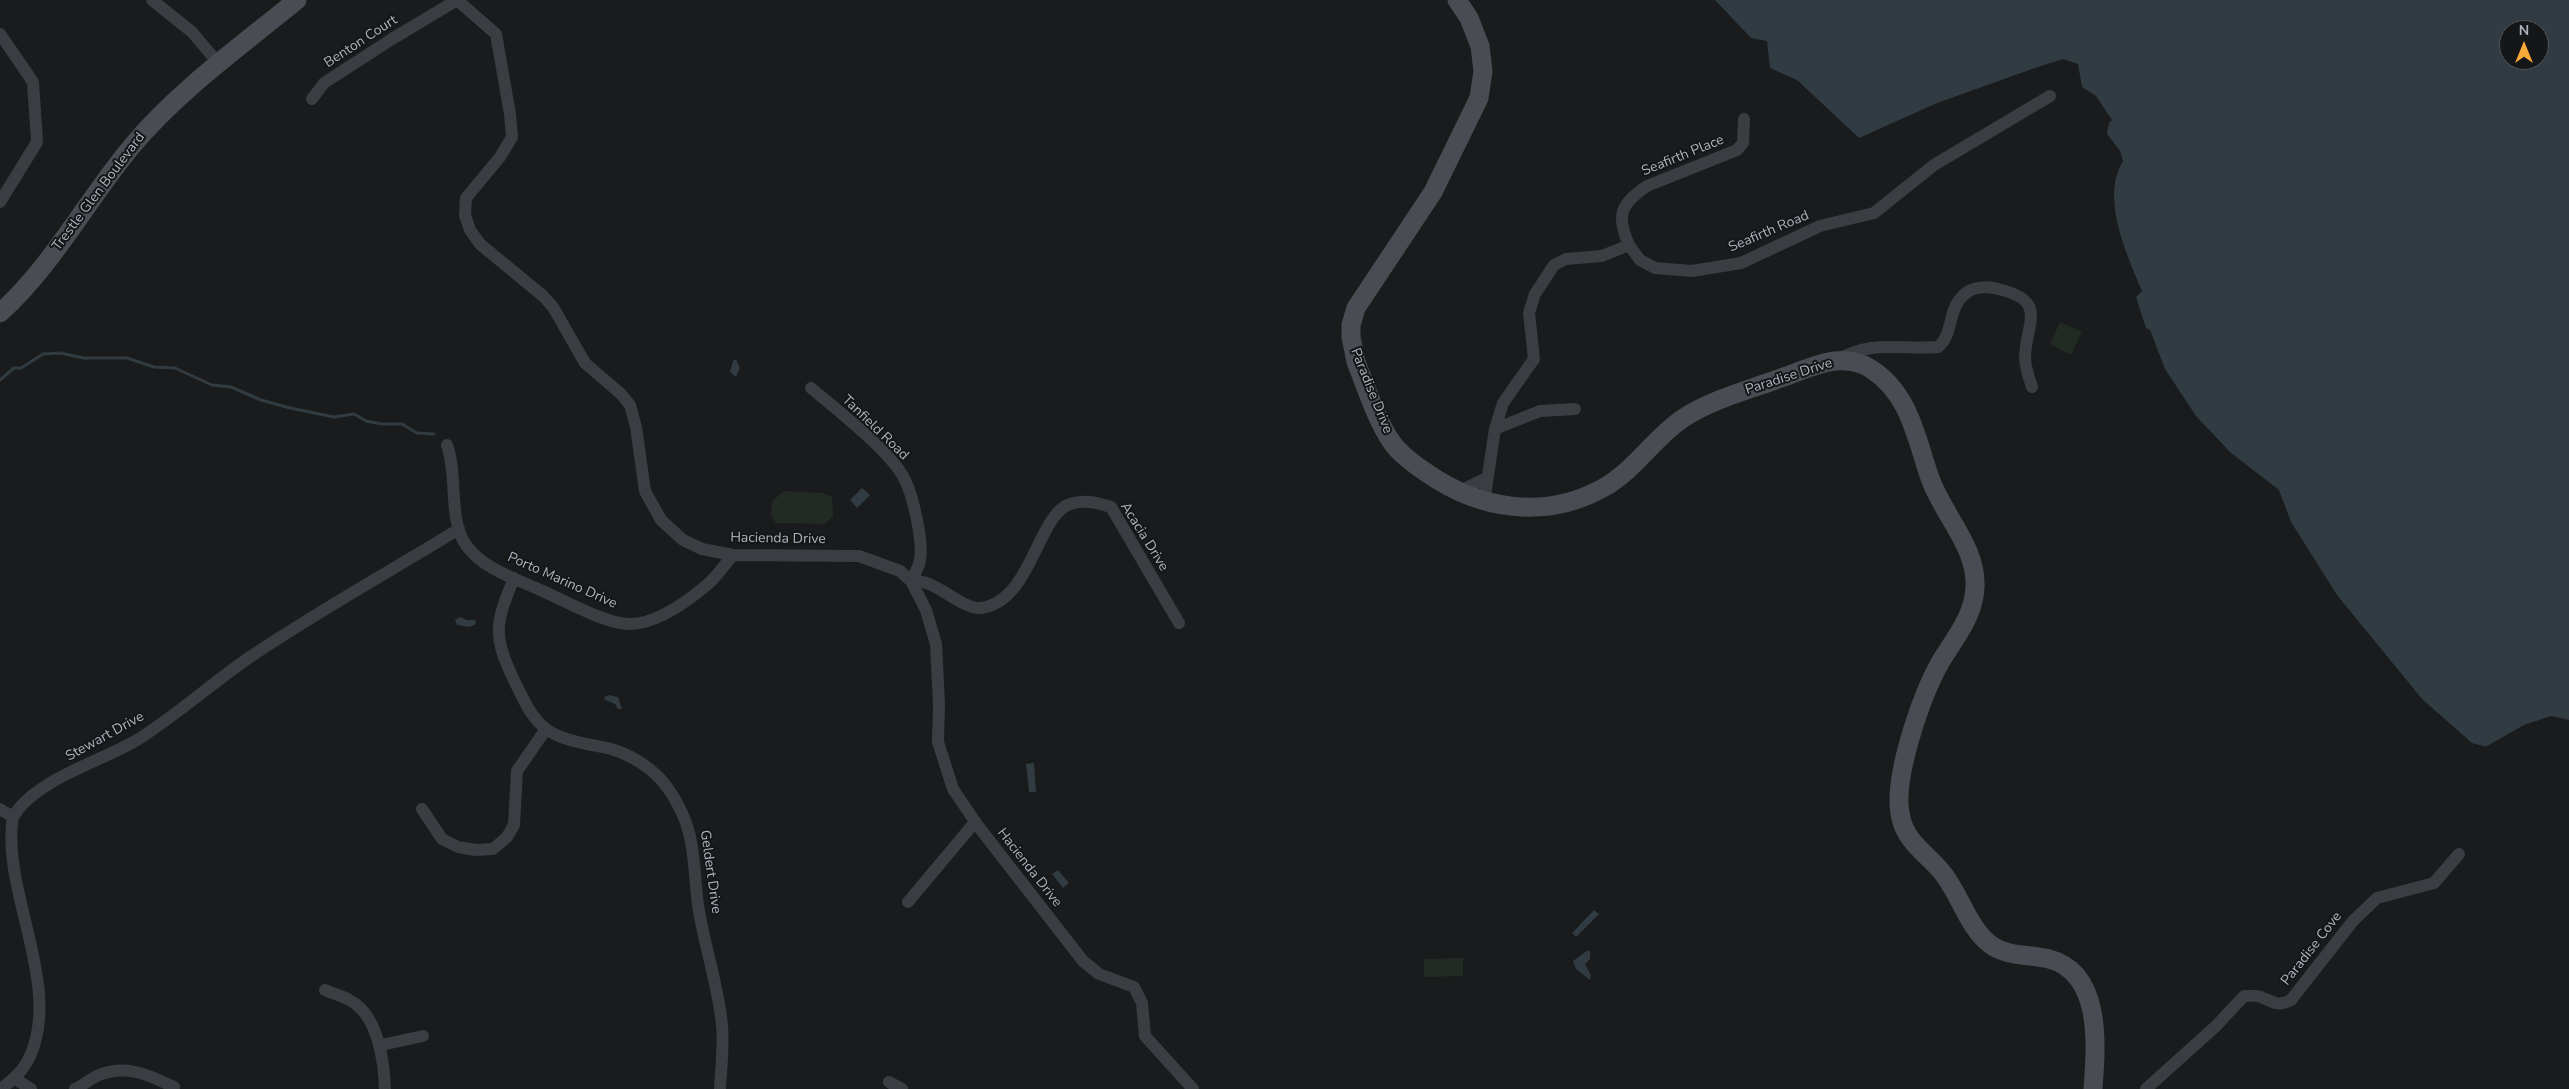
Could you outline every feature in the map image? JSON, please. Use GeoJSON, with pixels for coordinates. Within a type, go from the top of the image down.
{"type":"FeatureCollection","features":[{"type":"Feature","properties":{"kind":"street"},"geometry":{"type":"LineString","coordinates":[[152,0],[192,32],[219,64]]}},
{"type":"Feature","properties":{"kind":"street","name":"Trestle Glen Boulevard"},"geometry":{"type":"LineString","coordinates":[[0,313],[36,274],[134,144],[158,118],[219,64],[298,0]]}},
{"type":"Feature","properties":{"kind":"street","name":"Benton Court"},"geometry":{"type":"LineString","coordinates":[[312,99],[324,84],[392,38],[457,0]]}},
{"type":"Feature","properties":{"kind":"street","name":"Hacienda Drive"},"geometry":{"type":"LineString","coordinates":[[457,0],[496,34],[510,114],[512,137],[500,157],[466,198],[465,215],[470,230],[480,244],[543,296],[553,307],[585,363],[621,394],[630,405],[636,427],[645,491],[661,520],[683,540],[702,549],[732,555],[859,556],[900,571],[911,582],[926,610],[936,644],[939,705],[938,742],[953,789],[975,822],[1083,960],[1099,974],[1134,987],[1142,1003],[1145,1036],[1193,1089]]}},
{"type":"Feature","properties":{"kind":"street","name":"Paradise Drive"},"geometry":{"type":"LineString","coordinates":[[1457,0],[1469,18],[1480,46],[1483,71],[1479,98],[1433,192],[1356,308],[1350,325],[1350,337],[1356,362],[1380,419],[1392,442],[1424,471],[1458,492],[1484,502],[1511,507],[1535,508],[1562,503],[1596,491],[1620,477],[1668,430],[1696,411],[1816,366],[1836,361],[1851,361],[1872,370],[1901,399],[1913,422],[1933,487],[1967,548],[1975,574],[1975,588],[1970,612],[1932,678],[1917,718],[1899,790],[1900,816],[1903,827],[1916,846],[1949,882],[1983,938],[1995,948],[2007,952],[2052,960],[2063,965],[2080,981],[2093,1018],[2095,1045],[2093,1089]]}},
{"type":"Feature","properties":{"kind":"street"},"geometry":{"type":"LineString","coordinates":[[0,34],[32,82],[37,142],[0,202]]}},
{"type":"Feature","properties":{"kind":"street","name":"Seafirth Road"},"geometry":{"type":"LineString","coordinates":[[1629,245],[1640,260],[1655,268],[1692,271],[1741,263],[1820,226],[1874,213],[1934,165],[2050,96]]}},
{"type":"Feature","properties":{"kind":"street","name":"Seafirth Place"},"geometry":{"type":"LineString","coordinates":[[1629,245],[1621,221],[1624,208],[1634,194],[1647,186],[1737,150],[1743,143],[1744,119]]}},
{"type":"Feature","properties":{"kind":"street"},"geometry":{"type":"LineString","coordinates":[[1484,502],[1495,428],[1503,403],[1534,359],[1529,313],[1536,294],[1554,265],[1566,259],[1602,256],[1629,245]]}},
{"type":"Feature","properties":{"kind":"street"},"geometry":{"type":"LineString","coordinates":[[1836,361],[1850,352],[1875,346],[1938,347],[1947,336],[1953,311],[1960,298],[1976,288],[1994,288],[2020,298],[2030,309],[2032,323],[2025,357],[2032,387]]}},
{"type":"Feature","properties":{"kind":"street","name":"Tanfield Road"},"geometry":{"type":"LineString","coordinates":[[811,388],[888,458],[904,478],[916,517],[919,544],[920,563],[911,582]]}},
{"type":"Feature","properties":{"kind":"street"},"geometry":{"type":"LineString","coordinates":[[1495,428],[1540,411],[1575,409]]}},
{"type":"Feature","properties":{"kind":"street","name":"Porto Marino Drive"},"geometry":{"type":"LineString","coordinates":[[447,445],[452,466],[459,529],[466,545],[476,556],[514,578],[610,620],[628,624],[664,614],[709,584],[732,555]]}},
{"type":"Feature","properties":{"kind":"street"},"geometry":{"type":"LineString","coordinates":[[1458,492],[1487,478]]}},
{"type":"Feature","properties":{"kind":"street","name":"Acacia Drive"},"geometry":{"type":"LineString","coordinates":[[911,582],[926,582],[962,602],[980,608],[999,602],[1019,583],[1053,518],[1068,504],[1090,501],[1111,507],[1179,623]]}},
{"type":"Feature","properties":{"kind":"street","name":"Stewart Drive"},"geometry":{"type":"LineString","coordinates":[[1,1089],[14,1078],[27,1062],[34,1041],[34,997],[4,883],[2,862],[2,845],[13,816],[26,800],[42,787],[99,761],[138,739],[251,656],[459,529]]}},
{"type":"Feature","properties":{"kind":"street","name":"Geldert Drive"},"geometry":{"type":"LineString","coordinates":[[514,578],[501,609],[498,639],[507,665],[531,713],[546,729],[575,741],[613,750],[633,759],[652,771],[666,785],[683,810],[693,844],[698,906],[722,1025],[720,1089]]}},
{"type":"Feature","properties":{"kind":"street"},"geometry":{"type":"LineString","coordinates":[[422,809],[442,839],[458,847],[476,850],[493,849],[507,838],[514,825],[517,771],[546,729]]}},
{"type":"Feature","properties":{"kind":"street"},"geometry":{"type":"LineString","coordinates":[[0,809],[13,816]]}},
{"type":"Feature","properties":{"kind":"street"},"geometry":{"type":"LineString","coordinates":[[908,902],[975,822]]}},
{"type":"Feature","properties":{"kind":"street","name":"Paradise Cove"},"geometry":{"type":"LineString","coordinates":[[2146,1089],[2216,1026],[2244,996],[2259,996],[2272,1003],[2282,1004],[2291,1000],[2353,921],[2377,898],[2434,883],[2459,854]]}},
{"type":"Feature","properties":{"kind":"street"},"geometry":{"type":"LineString","coordinates":[[325,990],[352,1002],[367,1019],[381,1045],[386,1089]]}},
{"type":"Feature","properties":{"kind":"street"},"geometry":{"type":"LineString","coordinates":[[381,1045],[423,1036]]}},
{"type":"Feature","properties":{"kind":"street"},"geometry":{"type":"LineString","coordinates":[[75,1089],[97,1076],[115,1070],[131,1070],[174,1087]]}},
{"type":"Feature","properties":{"kind":"street"},"geometry":{"type":"LineString","coordinates":[[14,1078],[32,1089]]}},
{"type":"Feature","properties":{"kind":"street"},"geometry":{"type":"LineString","coordinates":[[889,1082],[902,1089]]}},
{"type":"Feature","properties":{"kind":"shaded area"},"geometry":{"type":"Polygon","coordinates":[[[1715,0],[2569,0],[2569,720],[2551,716],[2524,725],[2487,746],[2472,743],[2422,699],[2337,595],[2291,522],[2279,490],[2231,453],[2196,416],[2165,369],[2150,330],[2146,328],[2136,297],[2142,291],[2123,243],[2115,209],[2114,192],[2117,176],[2123,161],[2120,151],[2107,134],[2109,123],[2112,120],[2096,96],[2082,87],[2078,64],[2063,59],[2035,68],[1937,103],[1859,138],[1797,80],[1770,68],[1767,41],[1751,38],[1715,0]]]}},
{"type":"Feature","properties":{"kind":"shaded area"},"geometry":{"type":"Polygon","coordinates":[[[2060,322],[2082,332],[2071,355],[2050,344],[2060,322]]]}},
{"type":"Feature","properties":{"kind":"shaded area"},"geometry":{"type":"Polygon","coordinates":[[[736,359],[740,368],[736,377],[730,372],[733,361],[736,359]]]}},
{"type":"Feature","properties":{"kind":"shaded area"},"geometry":{"type":"Polygon","coordinates":[[[862,488],[870,495],[857,508],[850,500],[862,488]]]}},
{"type":"Feature","properties":{"kind":"shaded area"},"geometry":{"type":"Polygon","coordinates":[[[784,491],[823,493],[832,497],[833,516],[825,524],[776,523],[771,515],[772,501],[784,491]]]}},
{"type":"Feature","properties":{"kind":"shaded area"},"geometry":{"type":"Polygon","coordinates":[[[460,617],[467,620],[475,620],[476,624],[470,627],[457,625],[455,620],[460,617]]]}},
{"type":"Feature","properties":{"kind":"shaded area"},"geometry":{"type":"Polygon","coordinates":[[[609,695],[618,697],[622,709],[618,709],[615,704],[605,700],[604,697],[609,695]]]}},
{"type":"Feature","properties":{"kind":"shaded area"},"geometry":{"type":"Polygon","coordinates":[[[1034,763],[1036,792],[1029,792],[1026,764],[1034,763]]]}},
{"type":"Feature","properties":{"kind":"shaded area"},"geometry":{"type":"Polygon","coordinates":[[[1058,870],[1069,883],[1063,888],[1052,874],[1058,870]]]}},
{"type":"Feature","properties":{"kind":"shaded area"},"geometry":{"type":"Polygon","coordinates":[[[1594,910],[1599,914],[1576,937],[1572,933],[1594,910]]]}},
{"type":"Feature","properties":{"kind":"shaded area"},"geometry":{"type":"Polygon","coordinates":[[[1588,950],[1590,952],[1590,959],[1585,964],[1591,975],[1590,980],[1576,969],[1573,961],[1588,950]]]}},
{"type":"Feature","properties":{"kind":"shaded area"},"geometry":{"type":"Polygon","coordinates":[[[1463,958],[1463,976],[1424,977],[1424,959],[1463,958]]]}},
{"type":"Feature","properties":{"kind":"waterway"},"geometry":{"type":"LineString","coordinates":[[0,380],[14,368],[21,368],[43,354],[60,353],[84,358],[127,358],[154,367],[175,368],[212,385],[231,387],[261,400],[290,408],[334,417],[354,414],[366,421],[382,424],[402,424],[417,433],[434,434]]}}]}
